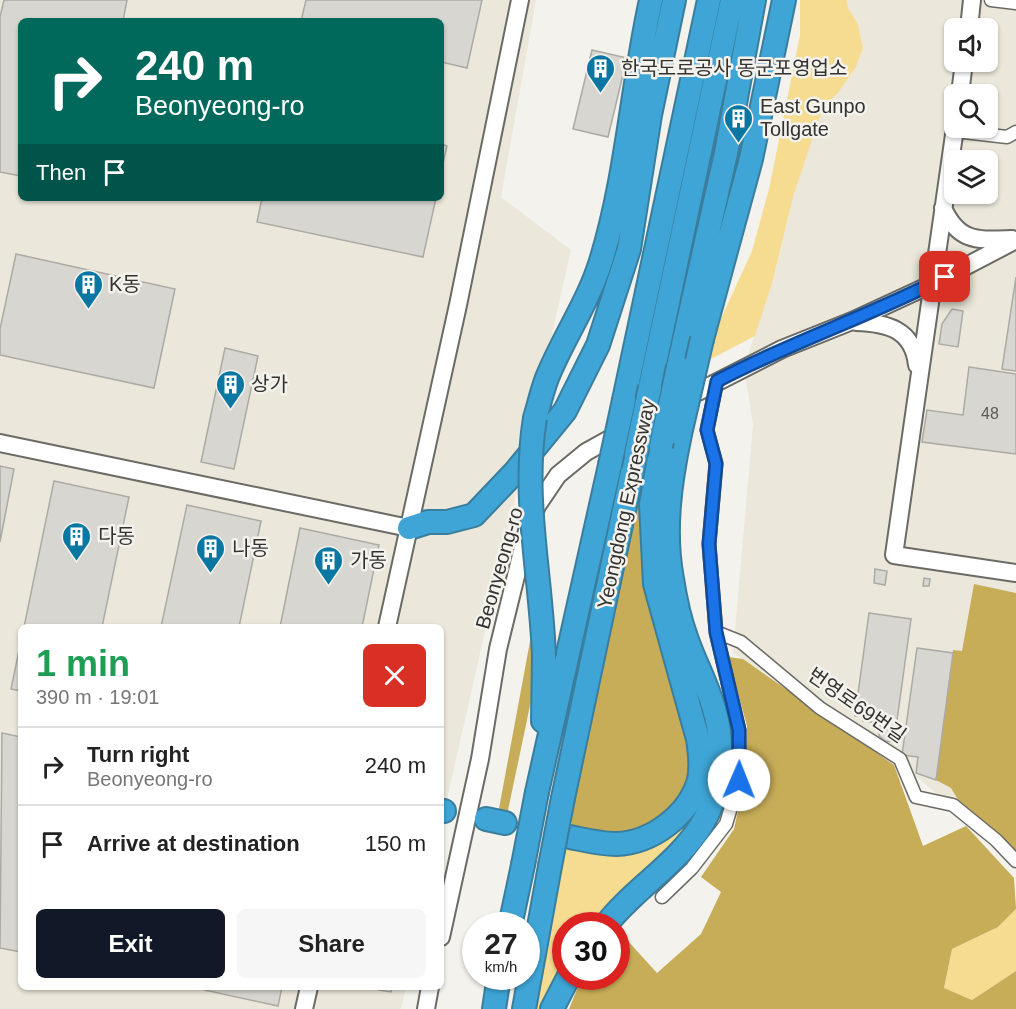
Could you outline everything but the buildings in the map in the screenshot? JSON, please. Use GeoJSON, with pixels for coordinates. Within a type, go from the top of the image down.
{"type":"FeatureCollection","features":[{"type":"Feature","properties":{"kind":"highway"},"geometry":{"type":"LineString","coordinates":[[539,782],[544,656],[542,610],[528,486],[529,452],[535,418],[546,380],[583,306],[600,261],[630,123],[643,35],[651,0]]}},
{"type":"Feature","properties":{"kind":"highway"},"geometry":{"type":"LineString","coordinates":[[408,528],[428,522],[447,522],[474,515],[515,472],[565,411],[575,392],[598,345],[629,249],[650,115],[674,0]]}},
{"type":"Feature","properties":{"kind":"highway","name":"Yeongdong Expressway"},"geometry":{"type":"LineString","coordinates":[[513,912],[539,782],[610,465],[709,0]]}},
{"type":"Feature","properties":{"kind":"highway","name":"Yeongdong Expressway"},"geometry":{"type":"LineString","coordinates":[[524,1009],[531,956],[732,0]]}},
{"type":"Feature","properties":{"kind":"highway"},"geometry":{"type":"LineString","coordinates":[[619,912],[684,848],[703,823],[713,799],[717,776],[719,735],[715,710],[686,637],[671,576],[668,542],[671,440],[678,367],[726,153],[754,0]]}},
{"type":"Feature","properties":{"kind":"highway"},"geometry":{"type":"LineString","coordinates":[[570,837],[617,844],[637,841],[661,831],[681,812],[699,780],[701,759],[698,739],[655,584],[651,504],[702,339],[750,159],[784,0]]}},
{"type":"Feature","properties":{"kind":"highway"},"geometry":{"type":"LineString","coordinates":[[494,1009],[497,990]]}},
{"type":"Feature","properties":{"kind":"highway"},"geometry":{"type":"LineString","coordinates":[[552,1009],[562,990]]}},
{"type":"Feature","properties":{"kind":"street"},"geometry":{"type":"LineString","coordinates":[[388,624],[458,305],[520,0]]}},
{"type":"Feature","properties":{"kind":"street"},"geometry":{"type":"LineString","coordinates":[[970,18],[972,0]]}},
{"type":"Feature","properties":{"kind":"street"},"geometry":{"type":"LineString","coordinates":[[992,0],[1016,3]]}},
{"type":"Feature","properties":{"kind":"street"},"geometry":{"type":"LineString","coordinates":[[998,136],[1006,137],[1016,132]]}},
{"type":"Feature","properties":{"kind":"street"},"geometry":{"type":"LineString","coordinates":[[954,138],[894,555],[1016,573]]}},
{"type":"Feature","properties":{"kind":"street"},"geometry":{"type":"LineString","coordinates":[[943,208],[958,232],[966,236],[983,240],[1016,239]]}},
{"type":"Feature","properties":{"kind":"street","name":"Beonyeong-ro"},"geometry":{"type":"LineString","coordinates":[[444,923],[480,759],[498,650],[527,531],[537,506],[558,475],[586,452],[717,381],[782,349],[852,321],[932,284],[1016,239]]}},
{"type":"Feature","properties":{"kind":"street"},"geometry":{"type":"LineString","coordinates":[[852,321],[881,323],[901,332],[912,347],[918,375]]}},
{"type":"Feature","properties":{"kind":"street"},"geometry":{"type":"LineString","coordinates":[[662,897],[692,868],[726,824],[739,780],[739,730],[716,632],[709,544],[716,464],[707,430],[717,381]]}},
{"type":"Feature","properties":{"kind":"street"},"geometry":{"type":"LineString","coordinates":[[0,443],[408,528]]}},
{"type":"Feature","properties":{"kind":"street","name":"번영로69번길"},"geometry":{"type":"LineString","coordinates":[[716,632],[741,642],[819,708],[900,759],[916,797],[953,805],[996,840],[1016,861]]}},
{"type":"Feature","properties":{"kind":"street"},"geometry":{"type":"LineString","coordinates":[[304,1009],[308,990]]}},
{"type":"Feature","properties":{"kind":"street"},"geometry":{"type":"LineString","coordinates":[[426,1009],[429,990]]}},
{"type":"Feature","properties":{"kind":"shaded area"},"geometry":{"type":"Polygon","coordinates":[[[0,0],[536,0],[501,197],[571,250],[444,813],[444,624],[18,624],[18,990],[405,990],[401,1009],[0,1009],[0,0]]]}},
{"type":"Feature","properties":{"kind":"shaded area"},"geometry":{"type":"Polygon","coordinates":[[[800,0],[847,0],[848,8],[858,24],[863,48],[856,67],[838,93],[823,107],[793,197],[773,280],[755,336],[709,360],[713,336],[752,251],[769,189],[800,35],[800,0]]]}},
{"type":"Feature","properties":{"kind":"shaded area"},"geometry":{"type":"Polygon","coordinates":[[[847,0],[1016,0],[1016,859],[914,775],[900,759],[733,653],[753,425],[744,367],[774,277],[793,197],[823,106],[838,93],[856,67],[863,48],[858,24],[848,8],[847,0]]]}},
{"type":"Feature","properties":{"kind":"shaded area"},"geometry":{"type":"Polygon","coordinates":[[[644,471],[648,472],[692,742],[688,783],[679,800],[659,824],[618,838],[571,830],[573,808],[644,471]]]}},
{"type":"Feature","properties":{"kind":"shaded area"},"geometry":{"type":"Polygon","coordinates":[[[974,584],[1016,593],[1016,851],[960,803],[951,788],[936,780],[953,650],[962,651],[974,584]]]}},
{"type":"Feature","properties":{"kind":"shaded area"},"geometry":{"type":"Polygon","coordinates":[[[536,609],[531,701],[507,815],[498,814],[536,609]]]}},
{"type":"Feature","properties":{"kind":"shaded area"},"geometry":{"type":"Polygon","coordinates":[[[728,657],[743,659],[894,765],[923,846],[966,826],[1014,878],[1016,909],[998,927],[952,949],[944,988],[972,1000],[1016,971],[1016,1009],[569,1009],[577,990],[630,990],[630,943],[657,973],[701,934],[721,892],[701,877],[734,829],[745,779],[747,726],[728,657]]]}},
{"type":"Feature","properties":{"kind":"shaded area"},"geometry":{"type":"Polygon","coordinates":[[[701,805],[677,842],[606,912],[554,912],[567,843],[701,805]]]}},
{"type":"Feature","properties":{"kind":"shaded area"},"geometry":{"type":"Polygon","coordinates":[[[1016,909],[1016,971],[972,1000],[944,988],[952,949],[998,927],[1016,909]]]}},
{"type":"Feature","properties":{"kind":"shaded area"},"geometry":{"type":"Polygon","coordinates":[[[552,923],[552,989],[542,1009],[536,1009],[552,923]]]}},
{"type":"Feature","properties":{"kind":"place","name":"한국도로공사 동군포영업소"},"geometry":{"type":"Point","coordinates":[600,94]}},
{"type":"Feature","properties":{"kind":"place","name":"East Gunpo Tollgate"},"geometry":{"type":"Point","coordinates":[739,144]}},
{"type":"Feature","properties":{"kind":"place","name":"K동"},"geometry":{"type":"Point","coordinates":[88,310]}},
{"type":"Feature","properties":{"kind":"place","name":"상가"},"geometry":{"type":"Point","coordinates":[230,410]}},
{"type":"Feature","properties":{"kind":"place","name":"다동"},"geometry":{"type":"Point","coordinates":[77,562]}},
{"type":"Feature","properties":{"kind":"place","name":"나동"},"geometry":{"type":"Point","coordinates":[211,574]}},
{"type":"Feature","properties":{"kind":"place","name":"가동"},"geometry":{"type":"Point","coordinates":[329,586]}},
{"type":"Feature","properties":{"kind":"route"},"geometry":{"type":"LineString","coordinates":[[739,780],[739,730],[716,632],[709,544],[716,464],[707,430],[717,381],[782,349],[852,321],[945,277]]}}]}
